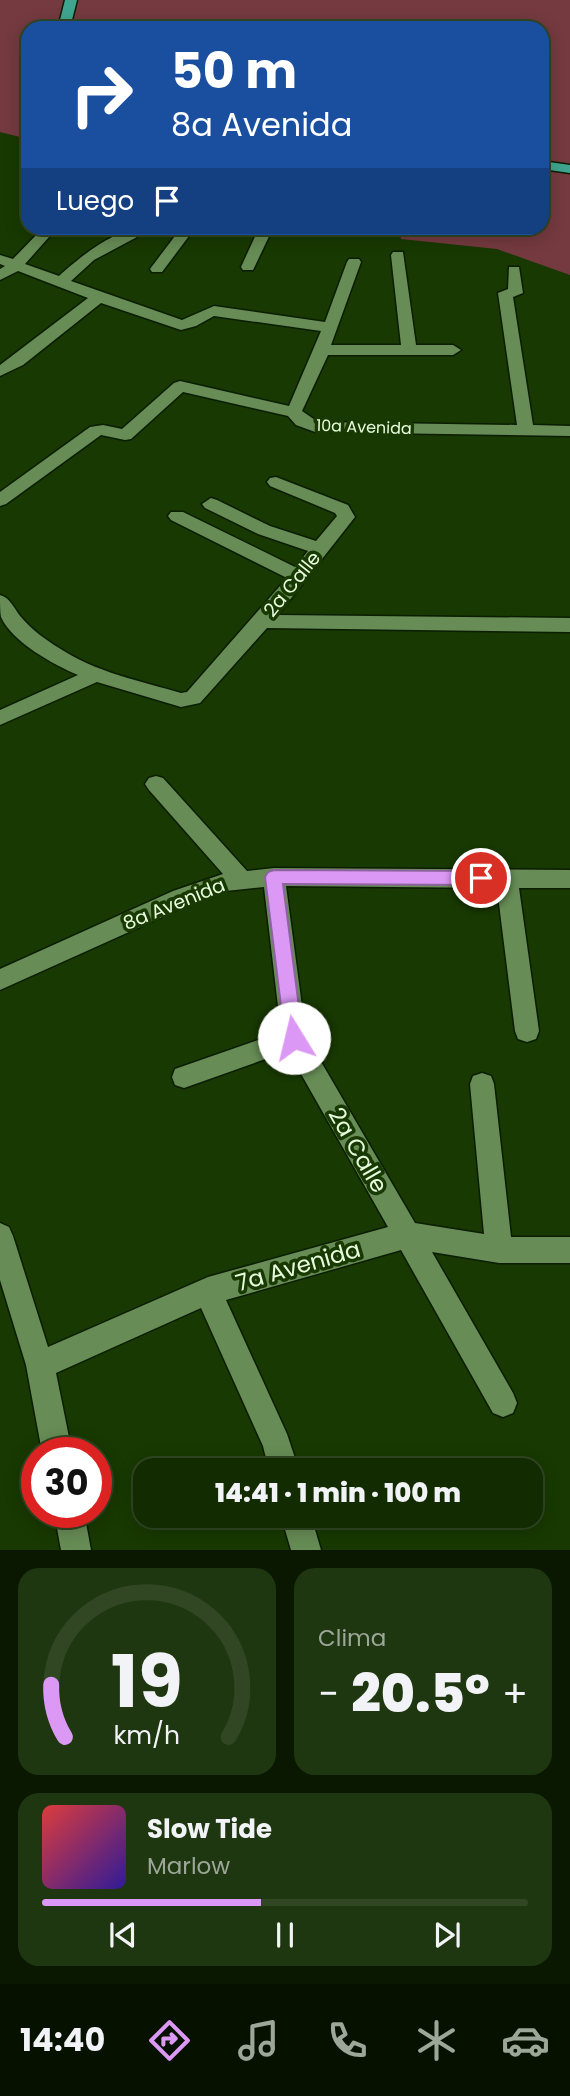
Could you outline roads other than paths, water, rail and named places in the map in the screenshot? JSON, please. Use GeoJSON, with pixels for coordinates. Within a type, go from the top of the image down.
{"type":"FeatureCollection","features":[{"type":"Feature","properties":{"kind":"main road"},"geometry":{"type":"LineString","coordinates":[[66,21],[71,0]]}},
{"type":"Feature","properties":{"kind":"main road"},"geometry":{"type":"LineString","coordinates":[[549,166],[570,169]]}},
{"type":"Feature","properties":{"kind":"street"},"geometry":{"type":"LineString","coordinates":[[0,276],[15,266],[44,235]]}},
{"type":"Feature","properties":{"kind":"street"},"geometry":{"type":"LineString","coordinates":[[61,282],[89,257],[130,235]]}},
{"type":"Feature","properties":{"kind":"street"},"geometry":{"type":"LineString","coordinates":[[157,270],[183,235]]}},
{"type":"Feature","properties":{"kind":"street"},"geometry":{"type":"LineString","coordinates":[[248,267],[263,235]]}},
{"type":"Feature","properties":{"kind":"street"},"geometry":{"type":"LineString","coordinates":[[398,255],[409,350]]}},
{"type":"Feature","properties":{"kind":"street"},"geometry":{"type":"LineString","coordinates":[[0,259],[99,298],[181,325],[194,322],[204,313],[214,311],[329,327]]}},
{"type":"Feature","properties":{"kind":"street"},"geometry":{"type":"LineString","coordinates":[[294,412],[322,350],[354,262]]}},
{"type":"Feature","properties":{"kind":"street"},"geometry":{"type":"LineString","coordinates":[[514,270],[516,293],[505,293],[526,431]]}},
{"type":"Feature","properties":{"kind":"street"},"geometry":{"type":"LineString","coordinates":[[0,371],[17,362],[99,298]]}},
{"type":"Feature","properties":{"kind":"street"},"geometry":{"type":"LineString","coordinates":[[322,350],[453,350]]}},
{"type":"Feature","properties":{"kind":"street"},"geometry":{"type":"LineString","coordinates":[[0,355],[17,362]]}},
{"type":"Feature","properties":{"kind":"street","name":"10a Avenida"},"geometry":{"type":"LineString","coordinates":[[0,500],[96,431],[125,435],[176,387],[183,386],[294,412],[302,421],[315,427],[570,432]]}},
{"type":"Feature","properties":{"kind":"street","name":"2a Calle"},"geometry":{"type":"LineString","coordinates":[[0,601],[23,634],[93,675],[181,700],[193,698],[262,621],[344,520],[344,512],[276,482]]}},
{"type":"Feature","properties":{"kind":"street"},"geometry":{"type":"LineString","coordinates":[[211,504],[264,530],[320,550]]}},
{"type":"Feature","properties":{"kind":"street"},"geometry":{"type":"LineString","coordinates":[[177,516],[298,576]]}},
{"type":"Feature","properties":{"kind":"street"},"geometry":{"type":"LineString","coordinates":[[262,621],[570,625]]}},
{"type":"Feature","properties":{"kind":"street"},"geometry":{"type":"LineString","coordinates":[[0,718],[93,675]]}},
{"type":"Feature","properties":{"kind":"street"},"geometry":{"type":"LineString","coordinates":[[156,784],[241,879]]}},
{"type":"Feature","properties":{"kind":"street","name":"2a Calle"},"geometry":{"type":"LineString","coordinates":[[274,877],[294,1038],[503,1403]]}},
{"type":"Feature","properties":{"kind":"street"},"geometry":{"type":"LineString","coordinates":[[507,878],[527,1031]]}},
{"type":"Feature","properties":{"kind":"street","name":"8a Avenida"},"geometry":{"type":"LineString","coordinates":[[0,980],[206,887],[241,879],[570,879]]}},
{"type":"Feature","properties":{"kind":"street"},"geometry":{"type":"LineString","coordinates":[[184,1077],[294,1038]]}},
{"type":"Feature","properties":{"kind":"street"},"geometry":{"type":"LineString","coordinates":[[482,1084],[499,1250]]}},
{"type":"Feature","properties":{"kind":"street","name":"7a Avenida"},"geometry":{"type":"LineString","coordinates":[[40,1365],[208,1291],[407,1235],[499,1250],[570,1250]]}},
{"type":"Feature","properties":{"kind":"street"},"geometry":{"type":"LineString","coordinates":[[0,1236],[40,1365],[54,1437]]}},
{"type":"Feature","properties":{"kind":"street"},"geometry":{"type":"LineString","coordinates":[[208,1291],[280,1458]]}},
{"type":"Feature","properties":{"kind":"street"},"geometry":{"type":"LineString","coordinates":[[72,1528],[76,1550]]}},
{"type":"Feature","properties":{"kind":"street"},"geometry":{"type":"LineString","coordinates":[[300,1528],[306,1550]]}}]}
